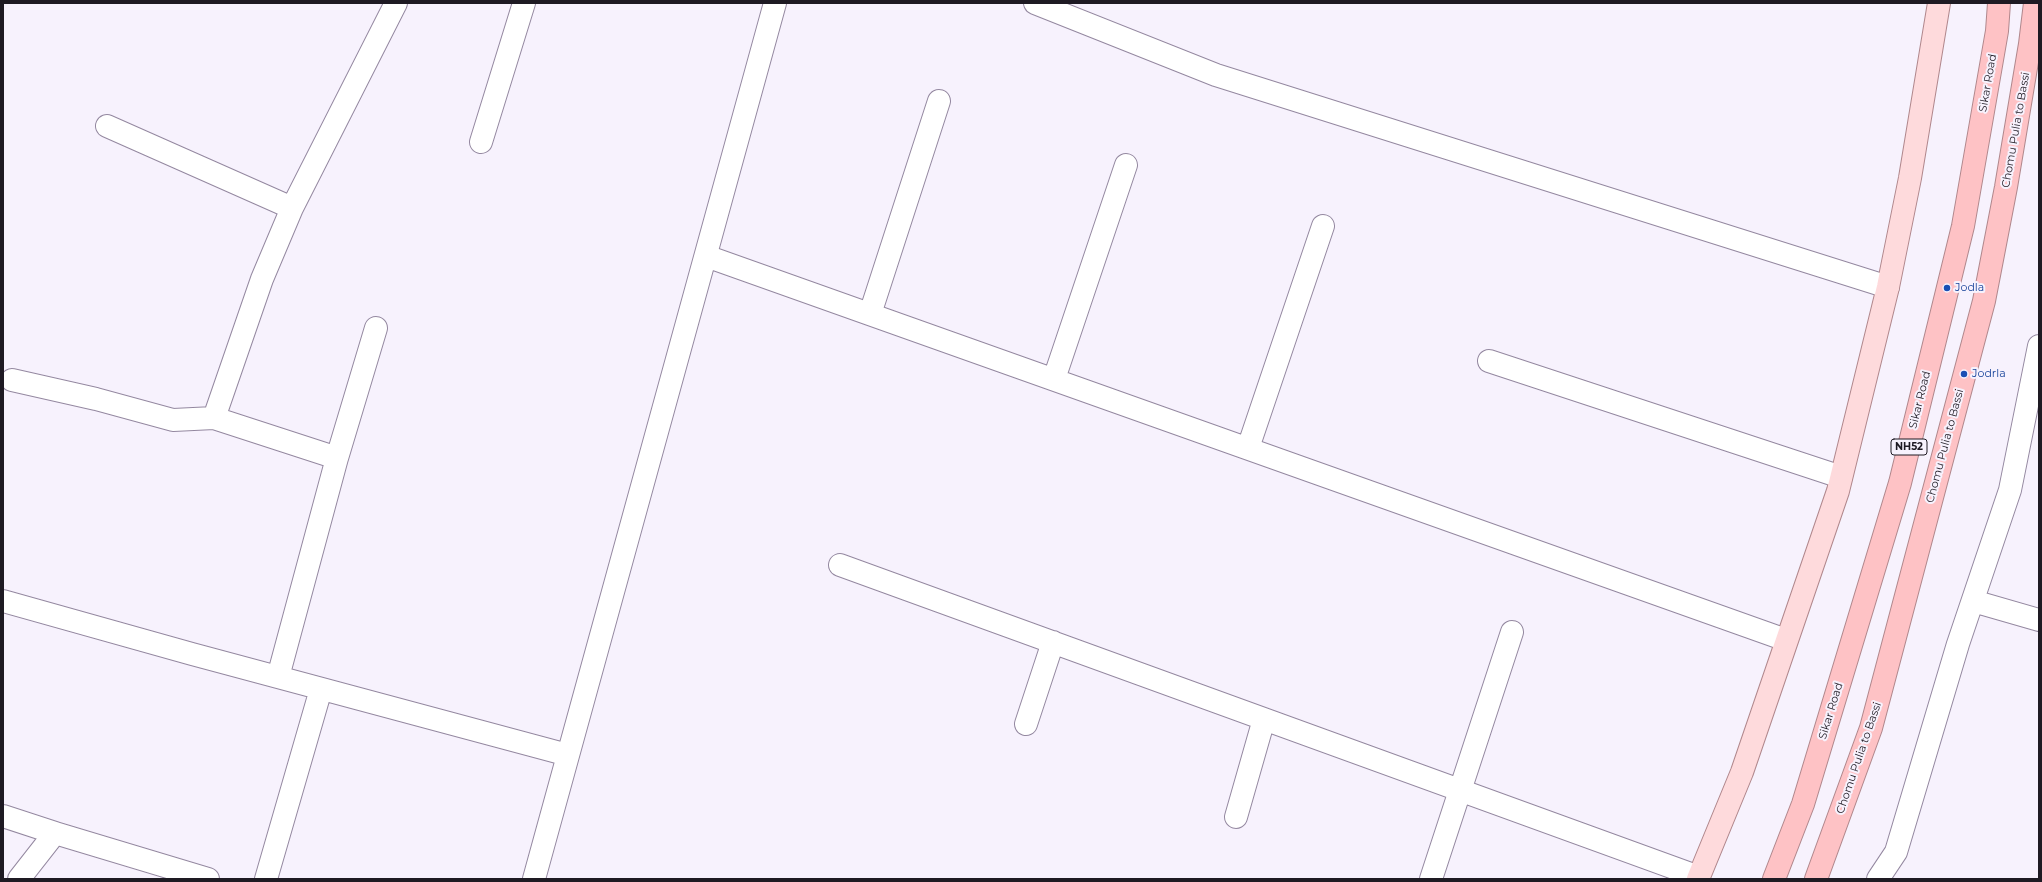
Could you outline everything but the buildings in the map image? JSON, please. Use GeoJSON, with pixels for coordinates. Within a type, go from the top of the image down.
{"type":"FeatureCollection","features":[{"type":"Feature","properties":{"kind":"highway","name":"Sikar Road"},"geometry":{"type":"LineString","coordinates":[[1774,879],[1803,804],[1900,483],[1963,226],[1997,31],[1999,3]]}},
{"type":"Feature","properties":{"kind":"highway","name":"Chomu Pulia to Bassi"},"geometry":{"type":"LineString","coordinates":[[1820,877],[1871,728],[1984,302],[2009,172],[2030,44],[2035,3]]}},
{"type":"Feature","properties":{"kind":"main road"},"geometry":{"type":"LineString","coordinates":[[1699,878],[1742,772],[1838,491],[1888,287],[1910,178],[1940,3]]}},
{"type":"Feature","properties":{"kind":"street"},"geometry":{"type":"LineString","coordinates":[[214,418],[262,279],[292,208],[396,3]]}},
{"type":"Feature","properties":{"kind":"street"},"geometry":{"type":"LineString","coordinates":[[481,142],[524,3]]}},
{"type":"Feature","properties":{"kind":"street"},"geometry":{"type":"LineString","coordinates":[[534,879],[776,3]]}},
{"type":"Feature","properties":{"kind":"street"},"geometry":{"type":"LineString","coordinates":[[1035,3],[1216,75],[1888,287]]}},
{"type":"Feature","properties":{"kind":"street"},"geometry":{"type":"LineString","coordinates":[[870,314],[939,101]]}},
{"type":"Feature","properties":{"kind":"street"},"geometry":{"type":"LineString","coordinates":[[107,126],[292,208]]}},
{"type":"Feature","properties":{"kind":"street"},"geometry":{"type":"LineString","coordinates":[[1054,379],[1126,165]]}},
{"type":"Feature","properties":{"kind":"street"},"geometry":{"type":"LineString","coordinates":[[1248,448],[1323,226]]}},
{"type":"Feature","properties":{"kind":"street"},"geometry":{"type":"LineString","coordinates":[[706,256],[1786,640]]}},
{"type":"Feature","properties":{"kind":"street"},"geometry":{"type":"LineString","coordinates":[[278,677],[337,458],[376,328]]}},
{"type":"Feature","properties":{"kind":"street"},"geometry":{"type":"LineString","coordinates":[[1878,879],[1896,852],[1973,601],[2010,490],[2039,346]]}},
{"type":"Feature","properties":{"kind":"street"},"geometry":{"type":"LineString","coordinates":[[1489,361],[1841,477]]}},
{"type":"Feature","properties":{"kind":"street"},"geometry":{"type":"LineString","coordinates":[[12,380],[81,395],[173,420],[214,418],[337,458]]}},
{"type":"Feature","properties":{"kind":"street"},"geometry":{"type":"LineString","coordinates":[[840,565],[1699,878]]}},
{"type":"Feature","properties":{"kind":"street"},"geometry":{"type":"LineString","coordinates":[[3,601],[192,654],[568,755]]}},
{"type":"Feature","properties":{"kind":"street"},"geometry":{"type":"LineString","coordinates":[[1973,601],[2039,620]]}},
{"type":"Feature","properties":{"kind":"street"},"geometry":{"type":"LineString","coordinates":[[1431,879],[1512,632]]}},
{"type":"Feature","properties":{"kind":"street"},"geometry":{"type":"LineString","coordinates":[[1026,724],[1053,642]]}},
{"type":"Feature","properties":{"kind":"street"},"geometry":{"type":"LineString","coordinates":[[266,879],[321,689]]}},
{"type":"Feature","properties":{"kind":"street"},"geometry":{"type":"LineString","coordinates":[[1236,817],[1264,719]]}},
{"type":"Feature","properties":{"kind":"street"},"geometry":{"type":"LineString","coordinates":[[3,816],[208,879]]}},
{"type":"Feature","properties":{"kind":"street"},"geometry":{"type":"LineString","coordinates":[[19,879],[55,832]]}},
{"type":"Feature","properties":{"kind":"place","name":"Jodla"},"geometry":{"type":"Point","coordinates":[1947,288]}},
{"type":"Feature","properties":{"kind":"place","name":"Jodrla"},"geometry":{"type":"Point","coordinates":[1964,374]}}]}
